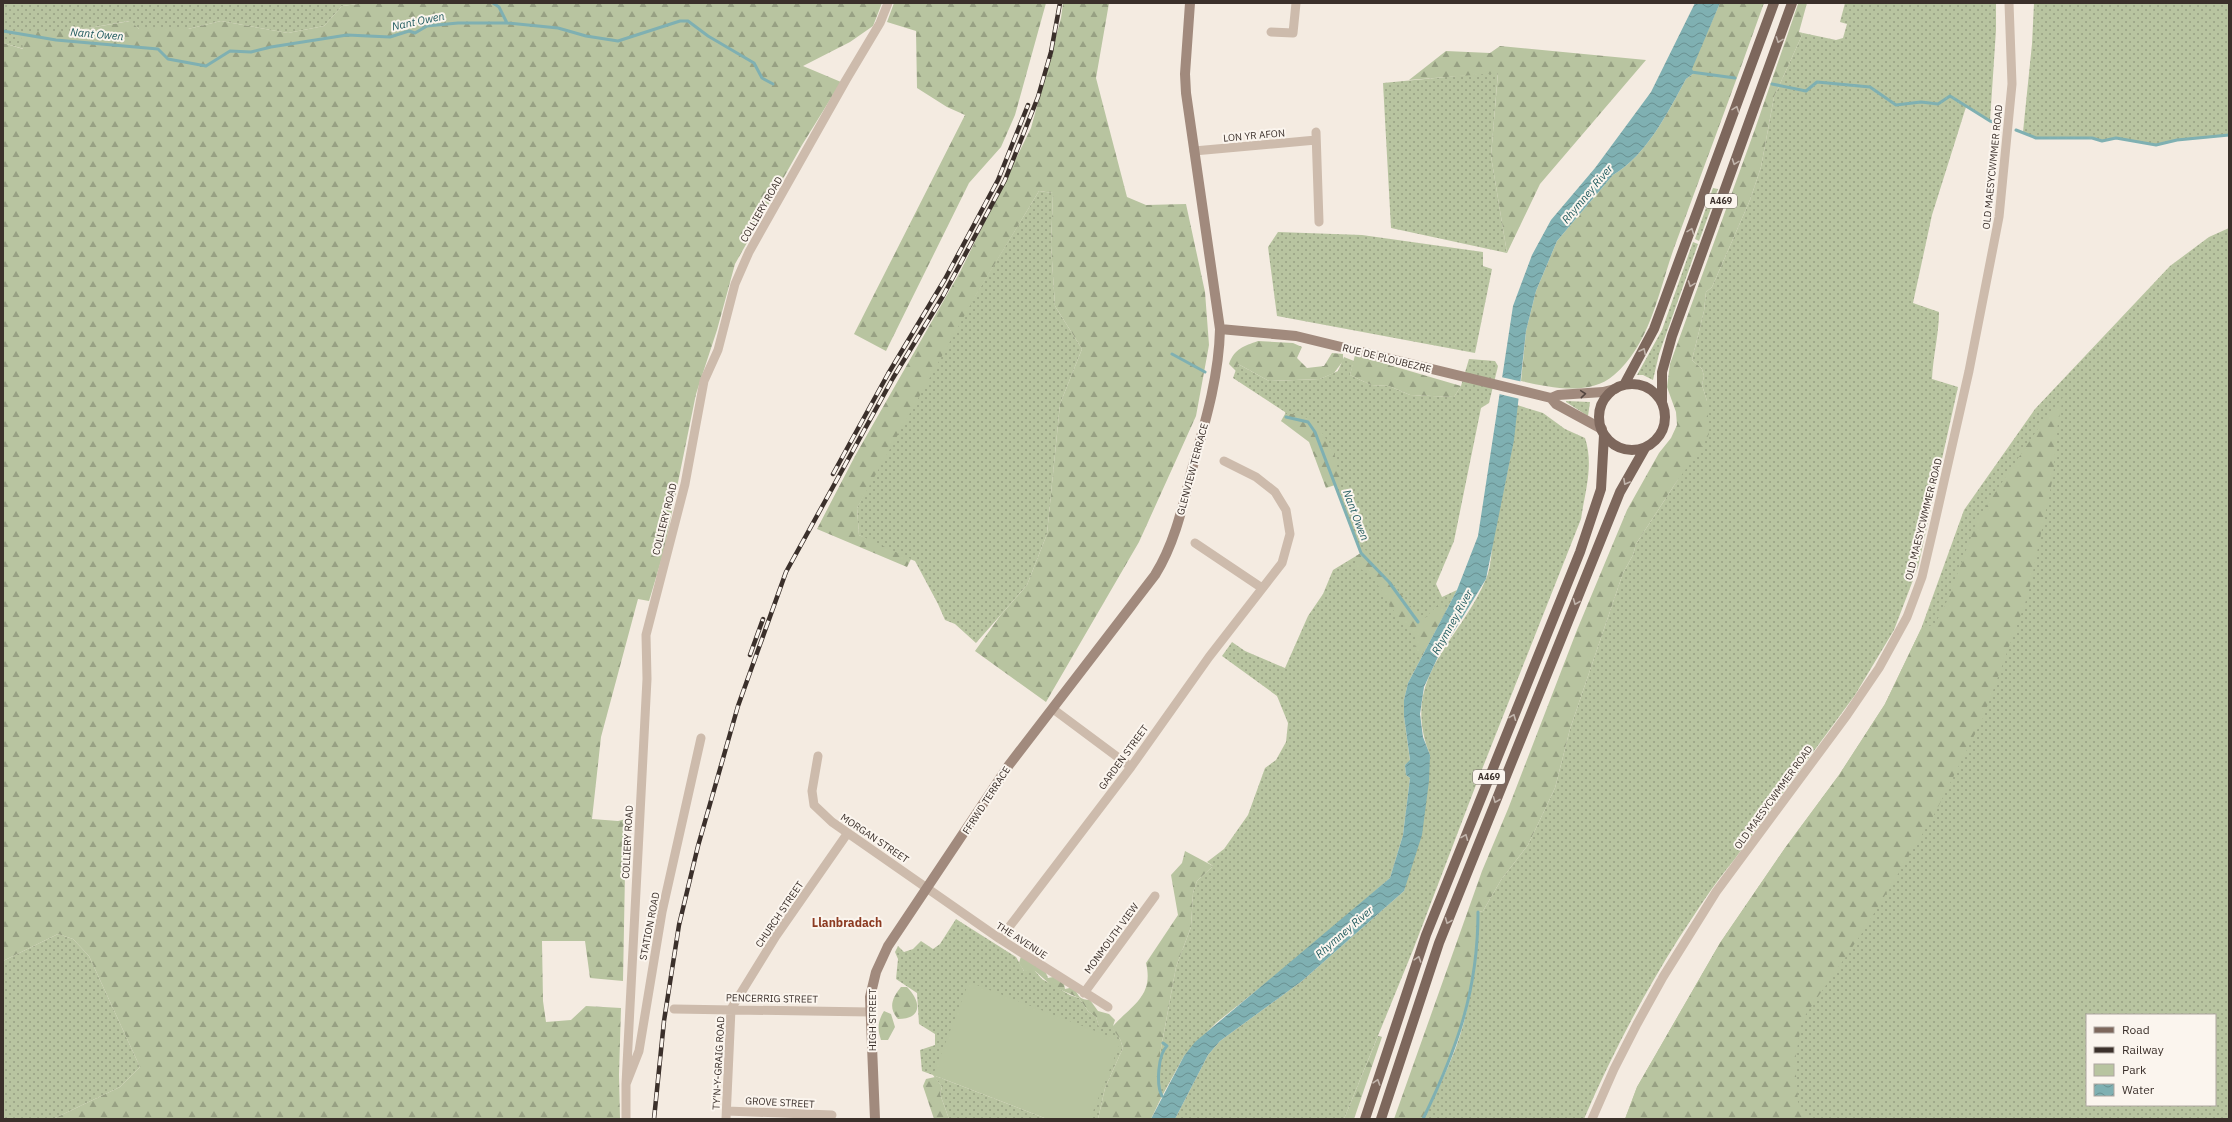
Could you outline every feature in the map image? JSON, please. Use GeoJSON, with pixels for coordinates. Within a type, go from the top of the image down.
{"type":"FeatureCollection","features":[{"type":"Feature","properties":{"kind":"main road","name":"A469"},"geometry":{"type":"LineString","coordinates":[[1620,387],[1654,329],[1774,3]]}},
{"type":"Feature","properties":{"kind":"main road","name":"A469"},"geometry":{"type":"LineString","coordinates":[[1662,402],[1662,372],[1672,336],[1792,3]]}},
{"type":"Feature","properties":{"kind":"main road"},"geometry":{"type":"LineString","coordinates":[[1635,384],[1646,387],[1655,393],[1662,402],[1665,412],[1665,423],[1661,434],[1654,442],[1645,448],[1627,450],[1610,442],[1603,432],[1599,417],[1602,405],[1608,395],[1620,387],[1635,384]]}},
{"type":"Feature","properties":{"kind":"main road","name":"A469"},"geometry":{"type":"LineString","coordinates":[[1365,1119],[1426,935],[1582,545],[1602,489],[1603,432]]}},
{"type":"Feature","properties":{"kind":"main road","name":"A469"},"geometry":{"type":"LineString","coordinates":[[1381,1119],[1439,943],[1620,492],[1645,448]]}},
{"type":"Feature","properties":{"kind":"street","name":"COLLIERY ROAD"},"geometry":{"type":"LineString","coordinates":[[626,1084],[647,679],[646,635],[685,484],[704,381],[718,350],[735,284],[749,252],[846,80],[880,23],[888,3]]}},
{"type":"Feature","properties":{"kind":"street","name":"GLENVIEW TERRACE"},"geometry":{"type":"LineString","coordinates":[[1051,711],[1141,597],[1164,561],[1181,513],[1212,393],[1219,353],[1220,329],[1194,151],[1185,74],[1190,3]]}},
{"type":"Feature","properties":{"kind":"street"},"geometry":{"type":"LineString","coordinates":[[1271,32],[1293,34],[1296,3]]}},
{"type":"Feature","properties":{"kind":"street","name":"OLD MAESYCWMMER ROAD"},"geometry":{"type":"LineString","coordinates":[[1592,1119],[1614,1068],[1636,1024],[1716,892],[1848,715],[1878,668],[1910,610],[1922,577],[1933,530],[1969,371],[1999,217],[2012,84],[2009,3]]}},
{"type":"Feature","properties":{"kind":"street","name":"LON YR AFON"},"geometry":{"type":"LineString","coordinates":[[1194,151],[1316,136],[1320,222]]}},
{"type":"Feature","properties":{"kind":"street","name":"RUE DE PLOUBEZRE"},"geometry":{"type":"LineString","coordinates":[[1220,329],[1296,336],[1552,398],[1558,395],[1603,392],[1620,387]]}},
{"type":"Feature","properties":{"kind":"street","name":"RUE DE PLOUBEZRE"},"geometry":{"type":"LineString","coordinates":[[1552,398],[1556,404],[1603,432]]}},
{"type":"Feature","properties":{"kind":"street","name":"GARDEN STREET"},"geometry":{"type":"LineString","coordinates":[[1000,940],[1131,767],[1209,657],[1282,563],[1290,534],[1286,510],[1275,492],[1256,477],[1224,461]]}},
{"type":"Feature","properties":{"kind":"street"},"geometry":{"type":"LineString","coordinates":[[1195,543],[1262,588]]}},
{"type":"Feature","properties":{"kind":"street"},"geometry":{"type":"LineString","coordinates":[[1051,711],[1131,767]]}},
{"type":"Feature","properties":{"kind":"street","name":"FFRWD TERRACE"},"geometry":{"type":"LineString","coordinates":[[926,888],[1008,765],[1051,711]]}},
{"type":"Feature","properties":{"kind":"street","name":"STATION ROAD"},"geometry":{"type":"LineString","coordinates":[[626,1119],[626,1084],[639,1051],[661,919],[701,738]]}},
{"type":"Feature","properties":{"kind":"street","name":"MORGAN STREET"},"geometry":{"type":"LineString","coordinates":[[818,756],[812,791],[814,805],[847,834],[889,860],[926,888]]}},
{"type":"Feature","properties":{"kind":"street","name":"CHURCH STREET"},"geometry":{"type":"LineString","coordinates":[[731,1009],[776,936],[847,834]]}},
{"type":"Feature","properties":{"kind":"street","name":"THE AVENUE"},"geometry":{"type":"LineString","coordinates":[[926,888],[1000,940],[1108,1007]]}},
{"type":"Feature","properties":{"kind":"street","name":"HIGH STREET"},"geometry":{"type":"LineString","coordinates":[[875,1119],[870,1012],[872,985],[876,972],[897,930],[926,888]]}},
{"type":"Feature","properties":{"kind":"street","name":"MONMOUTH VIEW"},"geometry":{"type":"LineString","coordinates":[[1084,992],[1155,896]]}},
{"type":"Feature","properties":{"kind":"street","name":"PENCERRIG STREET"},"geometry":{"type":"LineString","coordinates":[[674,1009],[870,1012]]}},
{"type":"Feature","properties":{"kind":"street","name":"TY'N-Y-GRAIG ROAD"},"geometry":{"type":"LineString","coordinates":[[726,1115],[731,1009]]}},
{"type":"Feature","properties":{"kind":"street","name":"GROVE STREET"},"geometry":{"type":"LineString","coordinates":[[726,1115],[832,1116]]}},
{"type":"Feature","properties":{"kind":"green space"},"geometry":{"type":"Polygon","coordinates":[[[3,3],[366,3],[342,6],[324,26],[288,33],[221,21],[188,29],[139,29],[129,21],[72,31],[21,31],[24,49],[3,43],[3,3]]]}},
{"type":"Feature","properties":{"kind":"green space"},"geometry":{"type":"Polygon","coordinates":[[[366,3],[882,3],[873,26],[850,42],[803,66],[841,82],[802,145],[735,264],[717,330],[696,394],[664,551],[649,601],[638,599],[601,737],[592,819],[618,821],[626,819],[623,981],[590,978],[585,941],[542,941],[543,1001],[546,1022],[571,1020],[586,1006],[621,1008],[619,1075],[620,1119],[53,1119],[120,1087],[140,1067],[89,956],[73,939],[58,934],[3,961],[3,43],[23,49],[20,31],[72,31],[130,21],[139,29],[188,29],[221,21],[288,33],[324,26],[342,6],[366,3]]]}},
{"type":"Feature","properties":{"kind":"green space"},"geometry":{"type":"Polygon","coordinates":[[[894,3],[1046,3],[1015,115],[1001,147],[969,183],[886,351],[854,334],[965,115],[947,107],[917,88],[916,31],[887,22],[894,3]]]}},
{"type":"Feature","properties":{"kind":"green space"},"geometry":{"type":"Polygon","coordinates":[[[1063,3],[1109,3],[1096,78],[1127,197],[1146,205],[1186,204],[1205,292],[1209,345],[1196,416],[1139,542],[1046,702],[975,651],[1000,616],[1027,585],[1047,534],[1060,404],[1082,349],[1055,306],[1051,245],[1053,193],[1039,191],[976,295],[857,508],[859,535],[911,559],[907,567],[817,529],[855,456],[960,272],[1031,128],[1061,18],[1063,3]]]}},
{"type":"Feature","properties":{"kind":"green space"},"geometry":{"type":"Polygon","coordinates":[[[1720,3],[1764,3],[1674,248],[1658,299],[1645,333],[1626,363],[1614,375],[1604,382],[1581,388],[1556,388],[1521,381],[1526,331],[1536,291],[1557,241],[1613,175],[1636,156],[1656,132],[1686,79],[1694,73],[1691,69],[1720,3]]]}},
{"type":"Feature","properties":{"kind":"green space"},"geometry":{"type":"Polygon","coordinates":[[[1807,3],[1799,32],[1803,33],[1774,97],[1761,167],[1750,200],[1712,287],[1706,292],[1704,311],[1692,360],[1702,369],[1704,376],[1702,385],[1707,401],[1709,434],[1701,449],[1677,481],[1636,544],[1633,555],[1623,573],[1570,729],[1555,788],[1528,845],[1501,880],[1483,911],[1478,912],[1477,941],[1470,994],[1455,1044],[1435,1093],[1423,1119],[1394,1119],[1482,871],[1508,809],[1577,630],[1627,510],[1659,453],[1671,438],[1677,425],[1676,412],[1667,387],[1670,364],[1755,129],[1798,4],[1807,3]]]}},
{"type":"Feature","properties":{"kind":"green space"},"geometry":{"type":"Polygon","coordinates":[[[1845,3],[1996,3],[1996,30],[1990,121],[1966,107],[1932,215],[1913,303],[1939,312],[1932,379],[1958,387],[1918,567],[1894,630],[1855,695],[1726,869],[1679,938],[1628,1026],[1584,1119],[1423,1119],[1452,1059],[1461,1034],[1475,964],[1478,912],[1483,911],[1501,880],[1528,845],[1555,788],[1570,729],[1623,573],[1633,555],[1636,544],[1677,481],[1707,401],[1702,385],[1704,376],[1702,369],[1692,360],[1704,311],[1706,292],[1712,287],[1750,200],[1761,167],[1774,97],[1803,33],[1836,40],[1843,38],[1847,24],[1840,22],[1845,3]]]}},
{"type":"Feature","properties":{"kind":"green space"},"geometry":{"type":"Polygon","coordinates":[[[2034,3],[2229,3],[2229,135],[2177,140],[2156,145],[2116,138],[2102,141],[2092,138],[2036,138],[2023,132],[2032,44],[2034,3]]]}},
{"type":"Feature","properties":{"kind":"green space"},"geometry":{"type":"Polygon","coordinates":[[[1500,46],[1646,60],[1540,184],[1507,253],[1491,156],[1498,73],[1409,80],[1446,51],[1490,53],[1500,46]]]}},
{"type":"Feature","properties":{"kind":"green space"},"geometry":{"type":"Polygon","coordinates":[[[1498,72],[1491,156],[1507,253],[1391,228],[1383,83],[1498,72]]]}},
{"type":"Feature","properties":{"kind":"green space"},"geometry":{"type":"Polygon","coordinates":[[[1713,188],[1718,189],[1699,241],[1695,239],[1713,188]]]}},
{"type":"Feature","properties":{"kind":"green space"},"geometry":{"type":"Polygon","coordinates":[[[1039,191],[1053,193],[1051,245],[1055,306],[1082,349],[1060,404],[1047,534],[1027,585],[976,643],[955,624],[945,620],[915,561],[888,551],[859,535],[857,508],[909,404],[1039,191]]]}},
{"type":"Feature","properties":{"kind":"green space"},"geometry":{"type":"Polygon","coordinates":[[[2229,228],[2229,1119],[1625,1119],[1637,1087],[1720,943],[1785,848],[1839,775],[1885,704],[1921,629],[1964,510],[2035,409],[2170,266],[2209,237],[2229,228]]]}},
{"type":"Feature","properties":{"kind":"green space"},"geometry":{"type":"Polygon","coordinates":[[[1278,232],[1362,235],[1483,252],[1483,266],[1492,269],[1475,353],[1277,316],[1268,247],[1278,232]]]}},
{"type":"Feature","properties":{"kind":"green space"},"geometry":{"type":"Polygon","coordinates":[[[1693,242],[1698,244],[1659,354],[1653,380],[1643,375],[1637,375],[1662,330],[1693,242]]]}},
{"type":"Feature","properties":{"kind":"green space"},"geometry":{"type":"Polygon","coordinates":[[[1258,341],[1293,343],[1302,347],[1297,358],[1307,368],[1324,366],[1332,353],[1343,354],[1343,361],[1334,373],[1320,379],[1269,381],[1238,364],[1236,371],[1229,364],[1231,359],[1240,349],[1258,341]]]}},
{"type":"Feature","properties":{"kind":"green space"},"geometry":{"type":"Polygon","coordinates":[[[1355,355],[1461,386],[1454,397],[1410,395],[1389,386],[1371,385],[1350,375],[1355,355]]]}},
{"type":"Feature","properties":{"kind":"green space"},"geometry":{"type":"Polygon","coordinates":[[[1344,357],[1354,361],[1350,375],[1371,385],[1389,386],[1410,395],[1454,397],[1461,386],[1469,359],[1495,361],[1498,366],[1489,403],[1481,408],[1454,541],[1436,584],[1442,597],[1457,590],[1408,683],[1404,700],[1404,716],[1410,761],[1405,765],[1406,775],[1410,778],[1403,835],[1390,878],[1312,946],[1216,1023],[1184,1056],[1162,1096],[1159,1090],[1160,1054],[1176,967],[1191,927],[1193,893],[1197,881],[1213,866],[1207,862],[1224,849],[1248,815],[1265,768],[1276,760],[1286,742],[1288,723],[1277,696],[1222,656],[1232,642],[1245,651],[1285,668],[1308,616],[1323,594],[1333,570],[1361,553],[1315,432],[1286,417],[1285,412],[1233,378],[1238,364],[1269,381],[1320,379],[1338,371],[1344,357]]]}},
{"type":"Feature","properties":{"kind":"green space"},"geometry":{"type":"Polygon","coordinates":[[[2063,397],[2057,429],[2053,477],[2028,595],[1983,718],[1934,815],[1862,933],[1802,1020],[1795,1061],[1798,1102],[1808,1119],[1625,1119],[1637,1087],[1720,943],[1785,848],[1839,775],[1885,704],[1921,629],[1935,624],[1948,599],[1978,518],[2037,430],[2063,397]]]}},
{"type":"Feature","properties":{"kind":"green space"},"geometry":{"type":"Polygon","coordinates":[[[1566,402],[1590,402],[1588,416],[1566,402]]]}},
{"type":"Feature","properties":{"kind":"green space"},"geometry":{"type":"Polygon","coordinates":[[[1517,405],[1543,413],[1565,429],[1585,438],[1588,448],[1589,468],[1581,519],[1479,777],[1413,950],[1344,1119],[1175,1119],[1208,1055],[1220,1041],[1302,981],[1404,891],[1430,755],[1422,728],[1422,704],[1427,682],[1436,662],[1448,642],[1475,602],[1488,574],[1494,534],[1511,454],[1517,405]]]}},
{"type":"Feature","properties":{"kind":"green space"},"geometry":{"type":"Polygon","coordinates":[[[1285,414],[1297,414],[1315,421],[1334,452],[1341,483],[1326,488],[1309,442],[1281,421],[1285,414]]]}},
{"type":"Feature","properties":{"kind":"green space"},"geometry":{"type":"Polygon","coordinates":[[[1366,550],[1422,621],[1440,603],[1446,611],[1422,655],[1414,653],[1417,638],[1392,608],[1377,583],[1370,575],[1357,567],[1356,556],[1366,550]]]}},
{"type":"Feature","properties":{"kind":"green space"},"geometry":{"type":"Polygon","coordinates":[[[1185,851],[1213,866],[1197,881],[1193,893],[1191,927],[1176,967],[1160,1054],[1159,1090],[1162,1096],[1151,1119],[1098,1119],[1105,1088],[1123,1048],[1120,1039],[1112,1028],[1099,1027],[1096,1017],[1088,1011],[1079,998],[1052,986],[1035,971],[1024,971],[1019,963],[1021,956],[1044,968],[1048,978],[1058,976],[1064,984],[1065,989],[1074,987],[1080,997],[1090,1000],[1098,1011],[1109,1014],[1115,1020],[1113,1026],[1140,999],[1147,984],[1148,974],[1146,963],[1178,915],[1171,875],[1182,863],[1185,851]]]}},
{"type":"Feature","properties":{"kind":"green space"},"geometry":{"type":"Polygon","coordinates":[[[956,919],[1016,957],[1024,971],[1035,971],[1042,979],[1070,995],[1079,998],[1088,1011],[1096,1017],[1099,1026],[1112,1027],[1120,1039],[1123,1048],[1105,1088],[1098,1119],[1090,1119],[922,1071],[920,1050],[935,1045],[935,1034],[919,1024],[917,993],[896,979],[898,959],[895,952],[898,946],[904,952],[913,949],[921,941],[933,949],[940,944],[956,919]]]}},
{"type":"Feature","properties":{"kind":"green space"},"geometry":{"type":"Polygon","coordinates":[[[58,934],[73,939],[89,956],[140,1067],[120,1087],[53,1119],[3,1119],[3,961],[58,934]]]}},
{"type":"Feature","properties":{"kind":"green space"},"geometry":{"type":"Polygon","coordinates":[[[969,982],[1121,1041],[1090,1119],[1047,1119],[933,1075],[969,982]]]}},
{"type":"Feature","properties":{"kind":"green space"},"geometry":{"type":"Polygon","coordinates":[[[901,987],[907,987],[912,992],[917,1003],[917,1008],[916,1013],[912,1016],[898,1019],[893,1011],[892,1003],[895,995],[901,987]]]}},
{"type":"Feature","properties":{"kind":"green space"},"geometry":{"type":"Polygon","coordinates":[[[884,1011],[891,1014],[895,1027],[888,1040],[881,1040],[879,1032],[879,1021],[884,1011]]]}},
{"type":"Feature","properties":{"kind":"green space"},"geometry":{"type":"Polygon","coordinates":[[[1378,1036],[1382,1037],[1354,1119],[1344,1119],[1378,1036]]]}},
{"type":"Feature","properties":{"kind":"green space"},"geometry":{"type":"Polygon","coordinates":[[[933,1075],[1047,1119],[949,1119],[940,1094],[942,1087],[933,1075]]]}},
{"type":"Feature","properties":{"kind":"green space"},"geometry":{"type":"Polygon","coordinates":[[[935,1077],[942,1087],[940,1094],[949,1119],[934,1119],[923,1086],[926,1079],[935,1077]]]}},
{"type":"Feature","properties":{"kind":"water","name":"Rhymney River"},"geometry":{"type":"Polygon","coordinates":[[[1695,3],[1720,3],[1692,69],[1694,73],[1686,79],[1664,119],[1646,145],[1625,166],[1613,175],[1557,241],[1536,291],[1526,331],[1514,440],[1486,579],[1437,659],[1424,687],[1420,714],[1423,737],[1430,755],[1429,781],[1422,835],[1404,891],[1302,981],[1220,1041],[1208,1055],[1175,1119],[1151,1119],[1184,1056],[1195,1042],[1390,878],[1403,835],[1410,778],[1406,775],[1405,765],[1410,760],[1404,716],[1404,700],[1408,683],[1457,590],[1478,536],[1513,306],[1532,255],[1551,220],[1595,168],[1651,92],[1695,3]]]}},
{"type":"Feature","properties":{"kind":"pier"},"geometry":{"type":"Polygon","coordinates":[[[1501,377],[1523,382],[1520,399],[1499,394],[1501,377]]]}},
{"type":"Feature","properties":{"kind":"waterway"},"geometry":{"type":"LineString","coordinates":[[493,3],[499,7],[507,23]]}},
{"type":"Feature","properties":{"kind":"waterway","name":"Nant Owen"},"geometry":{"type":"LineString","coordinates":[[3,31],[56,40],[158,49],[168,59],[206,66],[230,51],[251,52],[271,47],[347,35],[390,37],[409,31],[415,33],[427,26],[458,23],[507,23],[558,28],[586,36],[618,41],[680,21],[688,21],[708,36],[754,63],[762,78],[773,84]]}},
{"type":"Feature","properties":{"kind":"waterway"},"geometry":{"type":"LineString","coordinates":[[1691,72],[1735,78]]}},
{"type":"Feature","properties":{"kind":"waterway"},"geometry":{"type":"LineString","coordinates":[[1772,84],[1806,91],[1817,82],[1870,87],[1896,105],[1921,102],[1938,104],[1950,96],[1990,121],[2000,124]]}},
{"type":"Feature","properties":{"kind":"waterway"},"geometry":{"type":"LineString","coordinates":[[2016,130],[2036,138],[2092,138],[2102,141],[2116,138],[2156,145],[2177,140],[2229,135]]}},
{"type":"Feature","properties":{"kind":"waterway","name":"Nant Owen"},"geometry":{"type":"LineString","coordinates":[[1172,354],[1205,372]]}},
{"type":"Feature","properties":{"kind":"waterway","name":"Nant Owen"},"geometry":{"type":"LineString","coordinates":[[1286,417],[1308,422],[1315,432],[1361,553],[1389,582],[1418,622]]}},
{"type":"Feature","properties":{"kind":"waterway"},"geometry":{"type":"LineString","coordinates":[[1423,1119],[1446,1068],[1470,994],[1477,941],[1478,912]]}},
{"type":"Feature","properties":{"kind":"waterway"},"geometry":{"type":"LineString","coordinates":[[1162,1096],[1159,1085],[1159,1070],[1160,1062],[1167,1046],[1163,1043]]}},
{"type":"Feature","properties":{"kind":"railway"},"geometry":{"type":"LineString","coordinates":[[654,1119],[664,1021],[679,925],[698,846],[738,706],[786,572],[893,378],[943,296],[1005,180],[1038,97],[1051,52],[1060,3]]}},
{"type":"Feature","properties":{"kind":"railway"},"geometry":{"type":"LineString","coordinates":[[833,474],[888,374],[945,279],[998,180],[1028,105]]}},
{"type":"Feature","properties":{"kind":"railway"},"geometry":{"type":"LineString","coordinates":[[750,655],[763,619]]}},
{"type":"Feature","properties":{"kind":"district","name":"Llanbradach"},"geometry":{"type":"Point","coordinates":[847,923]}}]}
